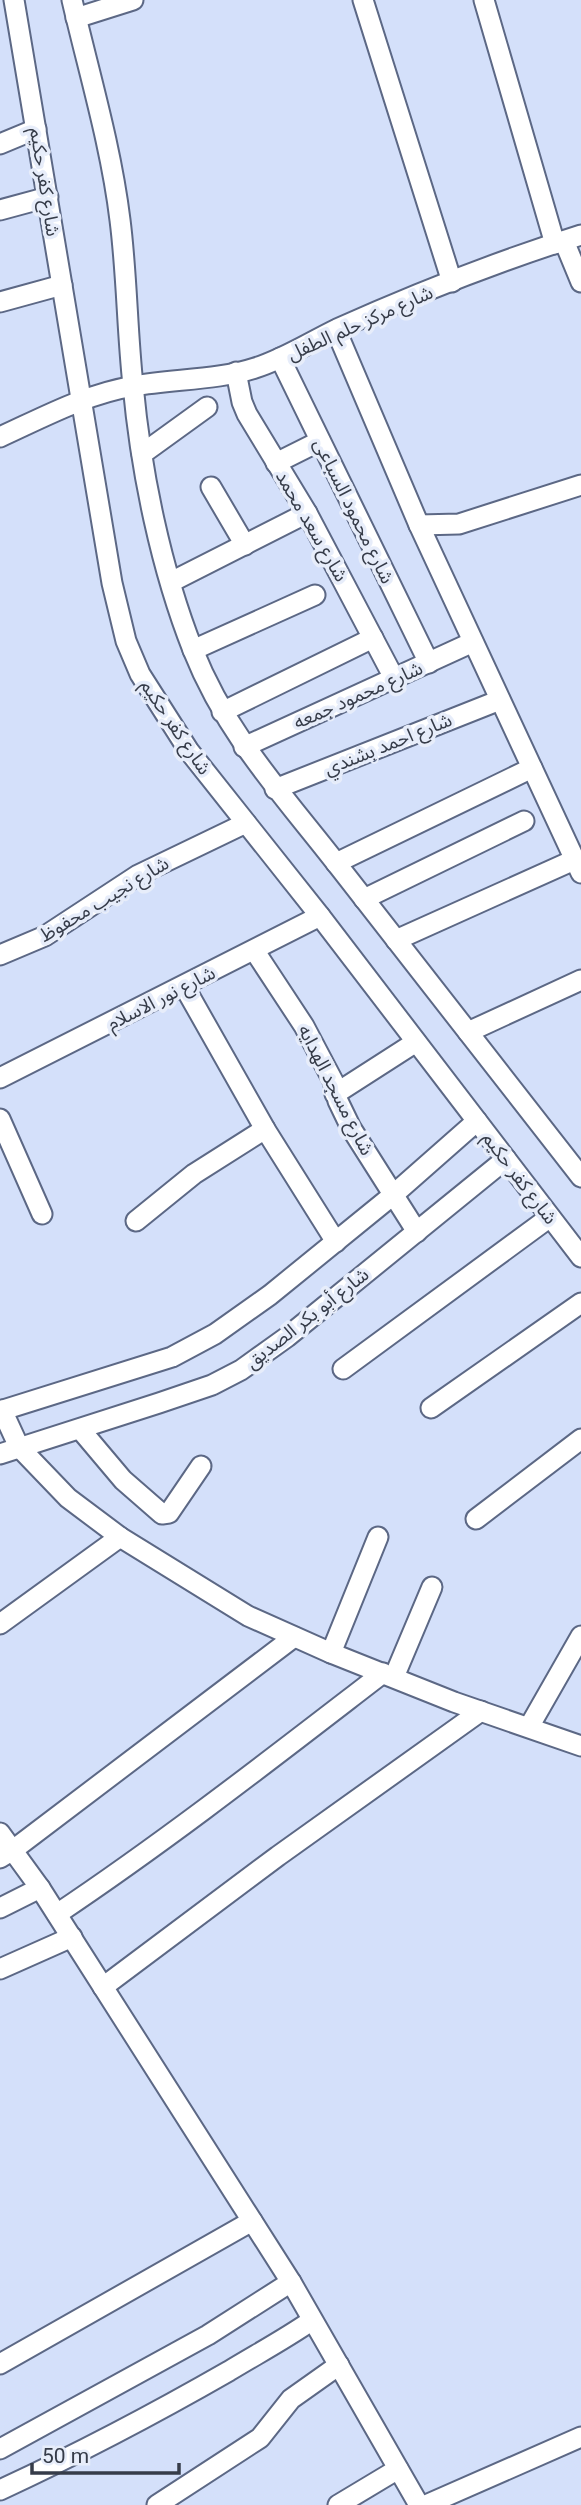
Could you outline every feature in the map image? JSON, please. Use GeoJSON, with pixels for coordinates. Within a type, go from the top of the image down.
{"type":"FeatureCollection","features":[{"type":"Feature","properties":{"kind":"street","name":"شارع كفر حكيم"},"geometry":{"type":"LineString","coordinates":[[15,0],[112,583],[126,640],[150,692],[189,751],[320,916],[581,1257]]}},
{"type":"Feature","properties":{"kind":"street"},"geometry":{"type":"LineString","coordinates":[[133,0],[74,9],[118,205],[133,386],[142,454],[171,582],[193,650],[222,712],[244,747],[581,1177]]}},
{"type":"Feature","properties":{"kind":"street"},"geometry":{"type":"LineString","coordinates":[[363,0],[452,282]]}},
{"type":"Feature","properties":{"kind":"street"},"geometry":{"type":"LineString","coordinates":[[484,0],[581,282]]}},
{"type":"Feature","properties":{"kind":"street"},"geometry":{"type":"LineString","coordinates":[[0,144],[36,129]]}},
{"type":"Feature","properties":{"kind":"street"},"geometry":{"type":"LineString","coordinates":[[0,210],[48,197]]}},
{"type":"Feature","properties":{"kind":"street","name":"شارع مركز حلم الطفل"},"geometry":{"type":"LineString","coordinates":[[0,437],[81,399],[133,386],[253,369],[336,330],[452,282],[567,240]]}},
{"type":"Feature","properties":{"kind":"street"},"geometry":{"type":"LineString","coordinates":[[0,302],[62,285]]}},
{"type":"Feature","properties":{"kind":"street"},"geometry":{"type":"LineString","coordinates":[[336,330],[419,525],[578,866],[396,940]]}},
{"type":"Feature","properties":{"kind":"street","name":"شارع محمود السباعى"},"geometry":{"type":"LineString","coordinates":[[280,358],[429,663]]}},
{"type":"Feature","properties":{"kind":"street","name":"شارع سعد محمد"},"geometry":{"type":"LineString","coordinates":[[236,372],[238,389],[247,414],[307,513],[394,678]]}},
{"type":"Feature","properties":{"kind":"street"},"geometry":{"type":"LineString","coordinates":[[142,454],[207,407]]}},
{"type":"Feature","properties":{"kind":"street"},"geometry":{"type":"LineString","coordinates":[[276,463],[320,441]]}},
{"type":"Feature","properties":{"kind":"street"},"geometry":{"type":"LineString","coordinates":[[419,525],[459,524],[581,485]]}},
{"type":"Feature","properties":{"kind":"street"},"geometry":{"type":"LineString","coordinates":[[211,487],[244,545]]}},
{"type":"Feature","properties":{"kind":"street"},"geometry":{"type":"LineString","coordinates":[[171,582],[307,513]]}},
{"type":"Feature","properties":{"kind":"street"},"geometry":{"type":"LineString","coordinates":[[193,650],[315,595]]}},
{"type":"Feature","properties":{"kind":"street"},"geometry":{"type":"LineString","coordinates":[[222,712],[373,638]]}},
{"type":"Feature","properties":{"kind":"street","name":"شارع محمود جمعه"},"geometry":{"type":"LineString","coordinates":[[244,747],[473,642]]}},
{"type":"Feature","properties":{"kind":"street","name":"شارع احمد بشندي"},"geometry":{"type":"LineString","coordinates":[[275,789],[500,700]]}},
{"type":"Feature","properties":{"kind":"street"},"geometry":{"type":"LineString","coordinates":[[336,863],[532,768]]}},
{"type":"Feature","properties":{"kind":"street"},"geometry":{"type":"LineString","coordinates":[[364,900],[524,821]]}},
{"type":"Feature","properties":{"kind":"street","name":"شارع نجيب محفوظ"},"geometry":{"type":"LineString","coordinates":[[0,955],[45,936],[138,874],[246,823]]}},
{"type":"Feature","properties":{"kind":"street","name":"شارع نور الاسلام"},"geometry":{"type":"LineString","coordinates":[[0,1078],[320,916]]}},
{"type":"Feature","properties":{"kind":"street","name":"شارع مسجد الهدايه"},"geometry":{"type":"LineString","coordinates":[[254,950],[304,1026],[333,1081],[335,1094],[351,1128],[417,1232]]}},
{"type":"Feature","properties":{"kind":"street"},"geometry":{"type":"LineString","coordinates":[[468,1032],[581,980]]}},
{"type":"Feature","properties":{"kind":"street"},"geometry":{"type":"LineString","coordinates":[[184,986],[265,1129],[335,1242]]}},
{"type":"Feature","properties":{"kind":"street"},"geometry":{"type":"LineString","coordinates":[[335,1094],[416,1042]]}},
{"type":"Feature","properties":{"kind":"street"},"geometry":{"type":"LineString","coordinates":[[0,1119],[42,1214]]}},
{"type":"Feature","properties":{"kind":"street"},"geometry":{"type":"LineString","coordinates":[[477,1121],[393,1195],[270,1295],[194,1346],[172,1357],[1,1411],[19,1447],[68,1498],[120,1537],[248,1616],[331,1653],[581,1746]]}},
{"type":"Feature","properties":{"kind":"street"},"geometry":{"type":"LineString","coordinates":[[135,1221],[194,1174],[265,1129]]}},
{"type":"Feature","properties":{"kind":"street","name":"شارع أبو بكر الصديق"},"geometry":{"type":"LineString","coordinates":[[0,1454],[212,1385],[241,1370],[287,1337],[506,1159]]}},
{"type":"Feature","properties":{"kind":"street"},"geometry":{"type":"LineString","coordinates":[[343,1368],[550,1217]]}},
{"type":"Feature","properties":{"kind":"street"},"geometry":{"type":"LineString","coordinates":[[431,1408],[581,1303]]}},
{"type":"Feature","properties":{"kind":"street"},"geometry":{"type":"LineString","coordinates":[[80,1429],[123,1480],[162,1514],[169,1513],[201,1466]]}},
{"type":"Feature","properties":{"kind":"street"},"geometry":{"type":"LineString","coordinates":[[475,1519],[581,1439]]}},
{"type":"Feature","properties":{"kind":"street"},"geometry":{"type":"LineString","coordinates":[[0,1624],[120,1537]]}},
{"type":"Feature","properties":{"kind":"street"},"geometry":{"type":"LineString","coordinates":[[331,1653],[378,1537]]}},
{"type":"Feature","properties":{"kind":"street"},"geometry":{"type":"LineString","coordinates":[[57,1914],[129,1866],[388,1675],[432,1587]]}},
{"type":"Feature","properties":{"kind":"street"},"geometry":{"type":"LineString","coordinates":[[529,1727],[581,1636]]}},
{"type":"Feature","properties":{"kind":"street"},"geometry":{"type":"LineString","coordinates":[[6,1854],[294,1637]]}},
{"type":"Feature","properties":{"kind":"street"},"geometry":{"type":"LineString","coordinates":[[103,1987],[278,1856],[481,1711]]}},
{"type":"Feature","properties":{"kind":"street"},"geometry":{"type":"LineString","coordinates":[[0,1833],[6,1854],[40,1888],[291,2282],[419,2505]]}},
{"type":"Feature","properties":{"kind":"street"},"geometry":{"type":"LineString","coordinates":[[0,1908],[40,1888]]}},
{"type":"Feature","properties":{"kind":"street"},"geometry":{"type":"LineString","coordinates":[[0,1969],[72,1937]]}},
{"type":"Feature","properties":{"kind":"street"},"geometry":{"type":"LineString","coordinates":[[0,2364],[252,2221]]}},
{"type":"Feature","properties":{"kind":"street"},"geometry":{"type":"LineString","coordinates":[[0,2449],[208,2335],[291,2282]]}},
{"type":"Feature","properties":{"kind":"street"},"geometry":{"type":"LineString","coordinates":[[0,2490],[65,2460],[196,2390],[312,2321]]}},
{"type":"Feature","properties":{"kind":"street"},"geometry":{"type":"LineString","coordinates":[[158,2505],[247,2449],[260,2438],[291,2399],[339,2365]]}},
{"type":"Feature","properties":{"kind":"street"},"geometry":{"type":"LineString","coordinates":[[426,2505],[581,2437]]}},
{"type":"Feature","properties":{"kind":"street"},"geometry":{"type":"LineString","coordinates":[[338,2505],[398,2469]]}}]}
